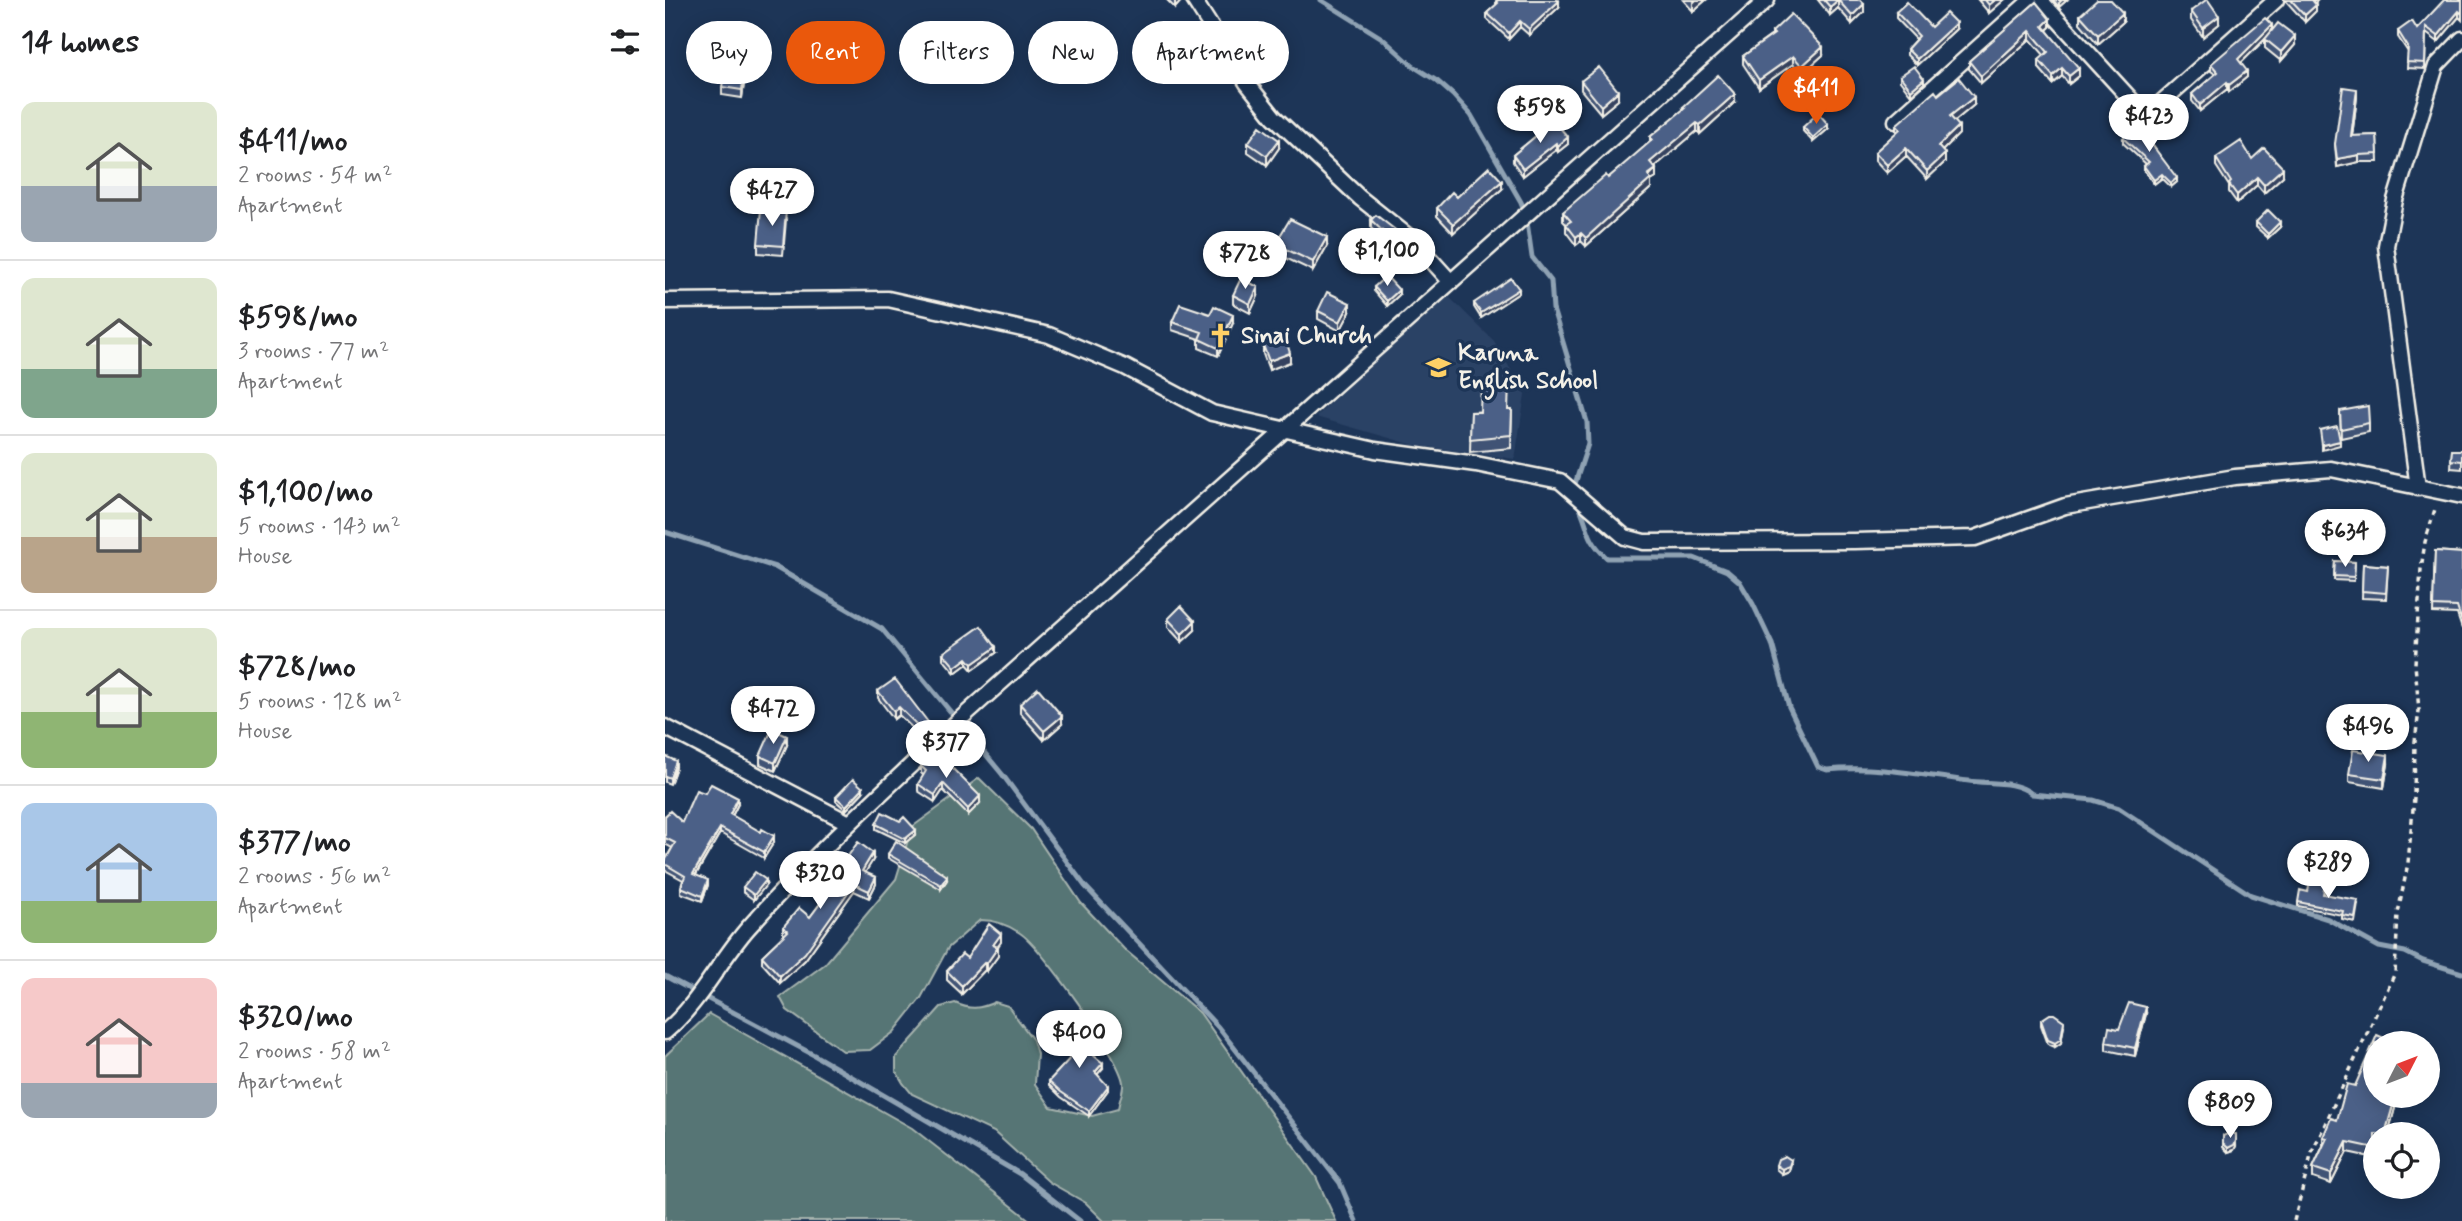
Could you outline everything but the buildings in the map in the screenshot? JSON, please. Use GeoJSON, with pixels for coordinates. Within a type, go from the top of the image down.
{"type":"FeatureCollection","features":[{"type":"Feature","properties":{"kind":"street"},"geometry":{"type":"LineString","coordinates":[[1194,0],[1247,83],[1274,117],[1360,198],[1414,240],[1451,282]]}},
{"type":"Feature","properties":{"kind":"street"},"geometry":{"type":"LineString","coordinates":[[665,1032],[681,1019],[748,929],[849,823],[958,721],[1767,0]]}},
{"type":"Feature","properties":{"kind":"street"},"geometry":{"type":"LineString","coordinates":[[1896,121],[2031,0]]}},
{"type":"Feature","properties":{"kind":"street"},"geometry":{"type":"LineString","coordinates":[[2040,0],[2146,116],[2276,0]]}},
{"type":"Feature","properties":{"kind":"street"},"geometry":{"type":"LineString","coordinates":[[2418,488],[2386,246],[2395,200],[2436,66],[2462,39]]}},
{"type":"Feature","properties":{"kind":"street"},"geometry":{"type":"LineString","coordinates":[[665,301],[888,299],[1049,335],[1125,367],[1212,413],[1375,450],[1476,464],[1560,481],[1625,537],[1644,542],[1975,538],[2065,506],[2235,477],[2331,470],[2462,496]]}},
{"type":"Feature","properties":{"kind":"street"},"geometry":{"type":"LineString","coordinates":[[665,727],[849,823]]}},
{"type":"Feature","properties":{"kind":"path"},"geometry":{"type":"LineString","coordinates":[[2294,1221],[2312,1152],[2395,973],[2398,913],[2409,863],[2414,798],[2415,741],[2419,711],[2415,664],[2421,569],[2425,542],[2441,493]]}},
{"type":"Feature","properties":{"kind":"shaded area","name":"Karuna English School"},"geometry":{"type":"Polygon","coordinates":[[[1445,293],[1494,341],[1525,394],[1515,459],[1414,445],[1316,417],[1445,293]]]}},
{"type":"Feature","properties":{"kind":"green space"},"geometry":{"type":"Polygon","coordinates":[[[979,778],[1031,829],[1081,903],[1124,949],[1200,1013],[1316,1177],[1336,1221],[1104,1221],[1086,1203],[1049,1182],[994,1132],[912,1094],[896,1071],[896,1057],[941,1007],[955,1003],[975,1008],[995,1002],[1008,1006],[1033,1040],[1037,1054],[1035,1084],[1051,1107],[1092,1116],[1118,1109],[1123,1083],[1119,1070],[1095,1028],[1045,959],[1020,933],[1006,925],[980,920],[948,948],[921,998],[894,1032],[870,1050],[843,1051],[787,1010],[780,997],[825,964],[896,879],[912,827],[979,778]]]}},
{"type":"Feature","properties":{"kind":"green space"},"geometry":{"type":"Polygon","coordinates":[[[709,1014],[912,1128],[1031,1221],[665,1221],[665,1056],[709,1014]]]}},
{"type":"Feature","properties":{"kind":"waterway"},"geometry":{"type":"LineString","coordinates":[[1321,0],[1382,38],[1413,66],[1453,95],[1471,115],[1521,202],[1526,215],[1532,257],[1551,281],[1553,309],[1587,422],[1588,444],[1573,490]]}},
{"type":"Feature","properties":{"kind":"waterway"},"geometry":{"type":"LineString","coordinates":[[1577,502],[1594,544],[1607,558],[1694,558],[1727,571],[1740,582],[1772,644],[1789,707],[1818,767],[1827,770],[1881,770],[2002,783],[2018,786],[2032,794],[2093,800],[2119,808],[2251,895],[2328,919],[2379,947],[2405,952],[2423,961],[2462,973]]}},
{"type":"Feature","properties":{"kind":"waterway"},"geometry":{"type":"LineString","coordinates":[[665,532],[775,567],[882,629],[1002,774],[1085,886],[1218,1027],[1340,1183],[1356,1221]]}},
{"type":"Feature","properties":{"kind":"waterway"},"geometry":{"type":"LineString","coordinates":[[665,976],[814,1055],[1020,1174],[1080,1221]]}},
{"type":"Feature","properties":{"kind":"place","name":"Sinai Church"},"geometry":{"type":"Point","coordinates":[1221,336]}},
{"type":"Feature","properties":{"kind":"place","name":"Karuna English School"},"geometry":{"type":"Point","coordinates":[1438,367]}}]}
